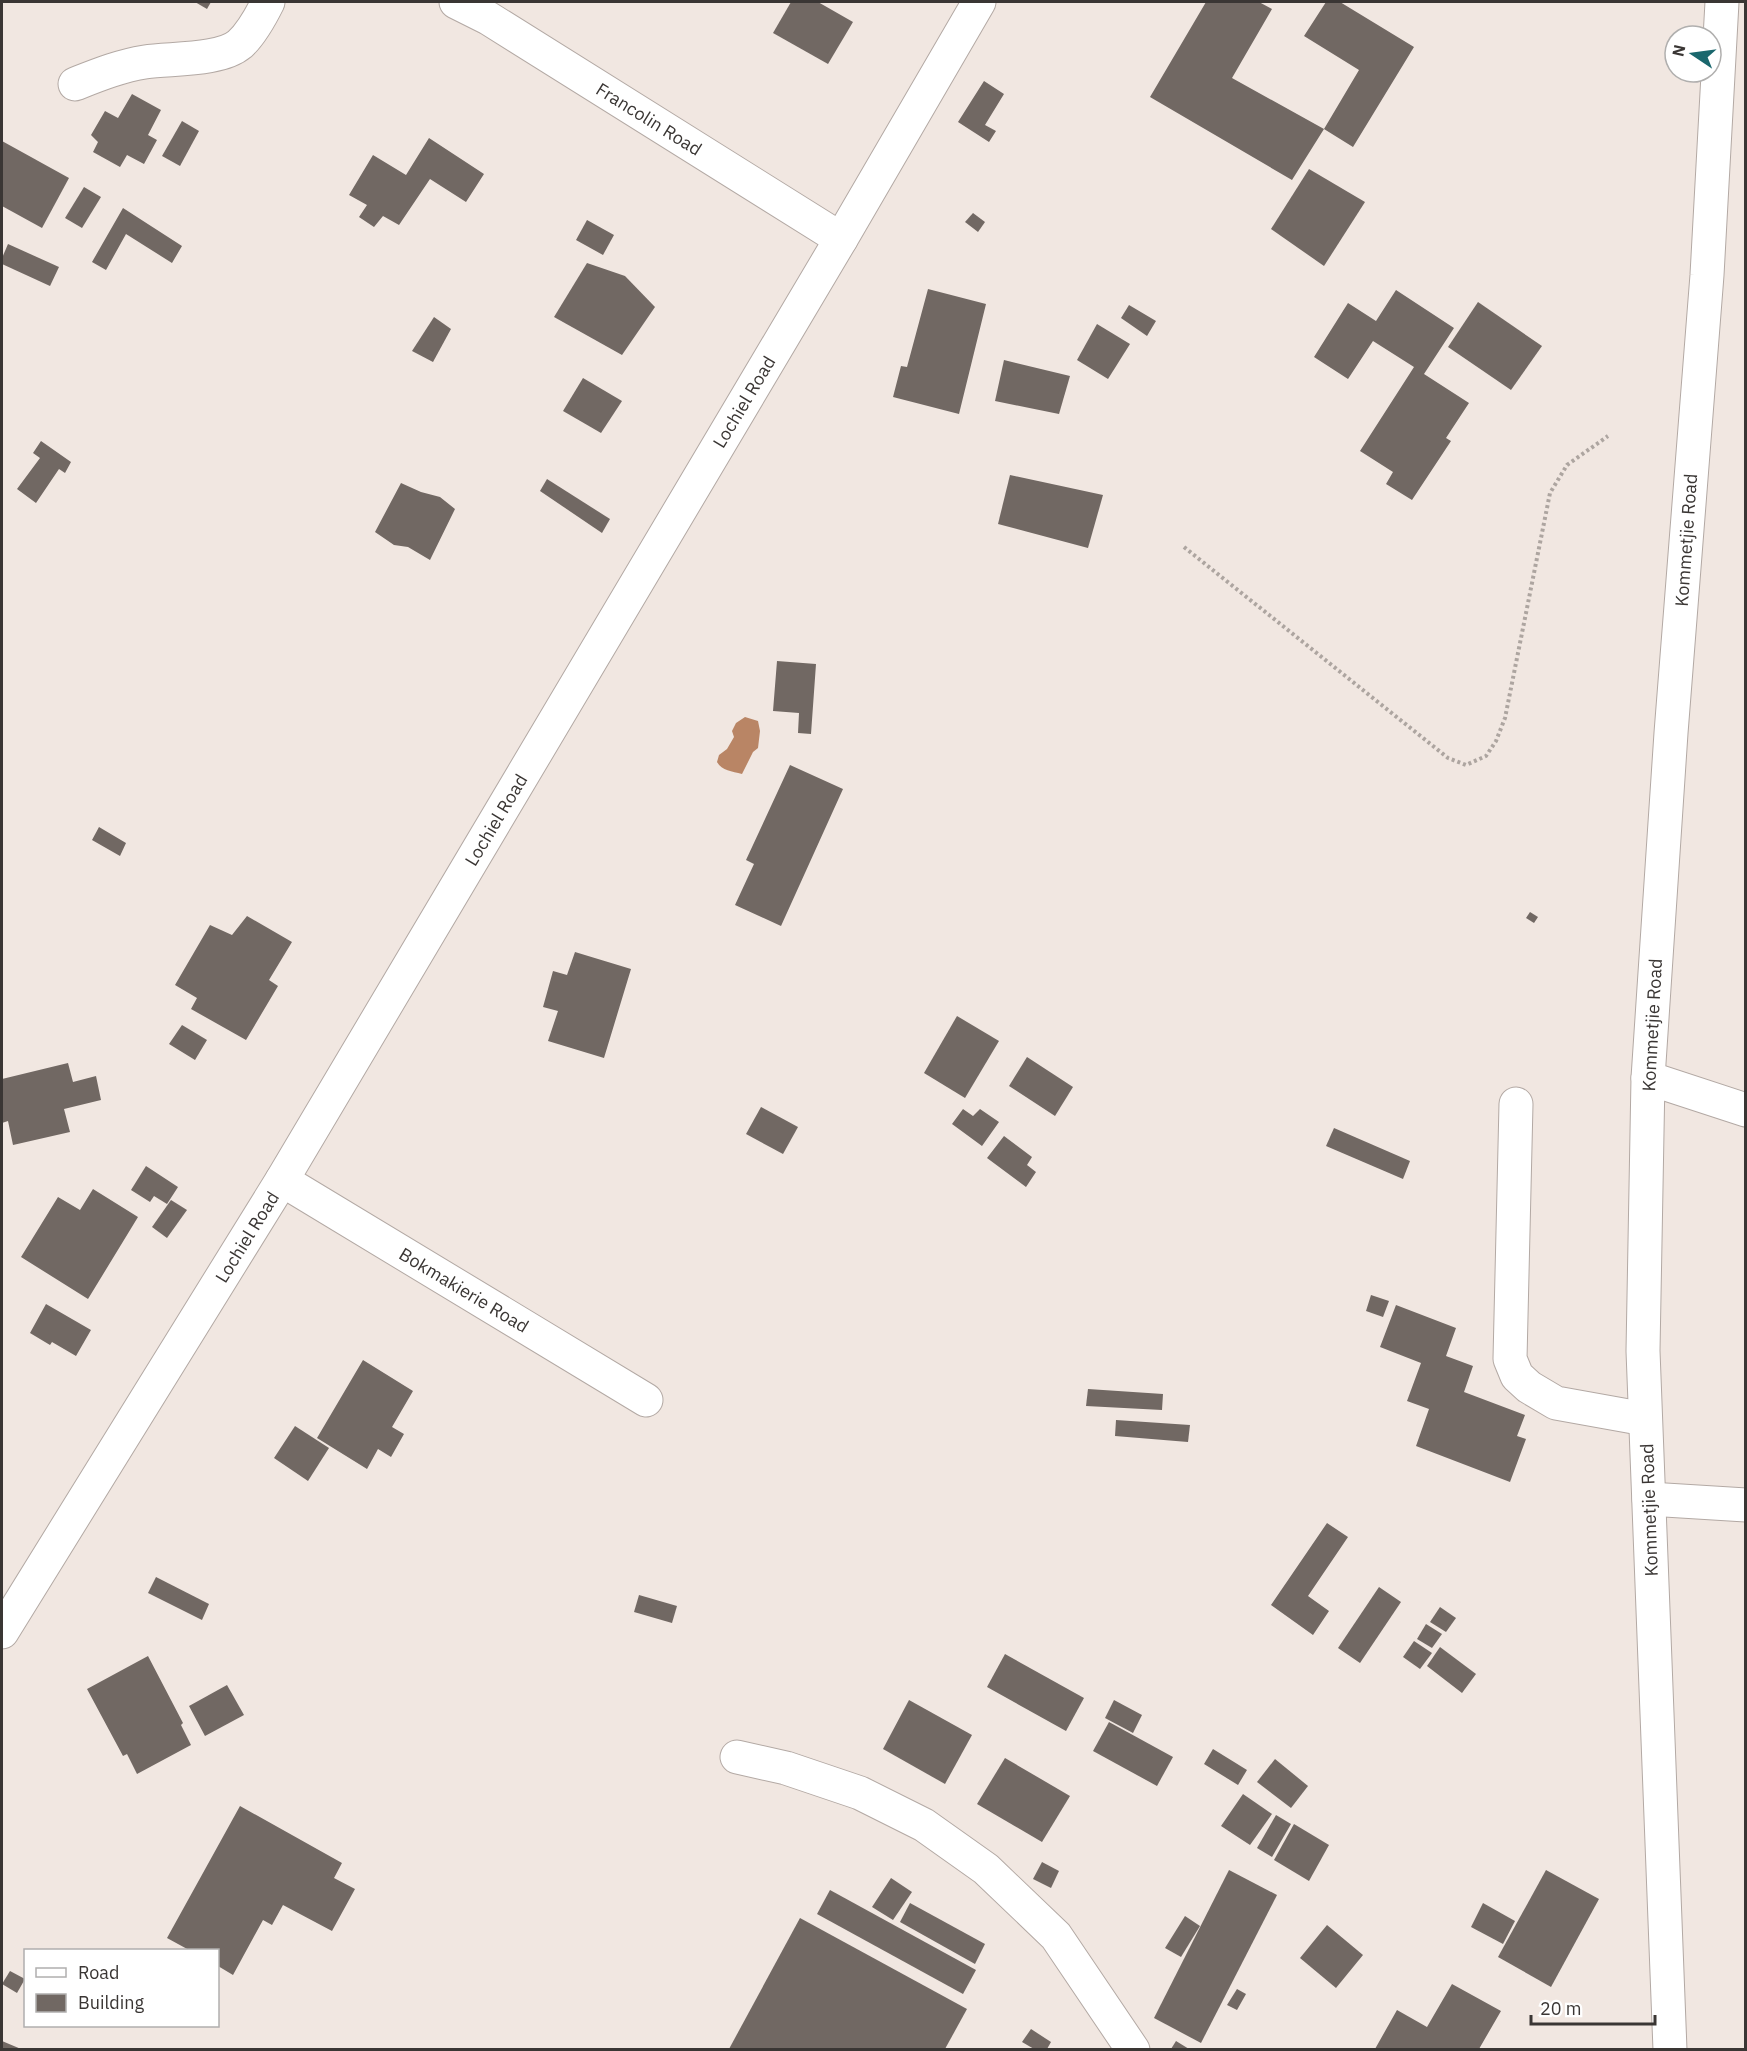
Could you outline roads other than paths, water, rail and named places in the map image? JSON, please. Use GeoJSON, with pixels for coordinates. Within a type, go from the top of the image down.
{"type":"FeatureCollection","features":[{"type":"Feature","properties":{"kind":"street"},"geometry":{"type":"LineString","coordinates":[[75,84],[111,70],[227,51],[240,44],[259,19],[268,2]]}},
{"type":"Feature","properties":{"kind":"street","name":"Francolin Road"},"geometry":{"type":"LineString","coordinates":[[456,2],[488,18],[841,239]]}},
{"type":"Feature","properties":{"kind":"street","name":"Lochiel Road"},"geometry":{"type":"LineString","coordinates":[[2,1632],[282,1180],[841,239],[979,2]]}},
{"type":"Feature","properties":{"kind":"street","name":"Kommetjie Road"},"geometry":{"type":"LineString","coordinates":[[1670,2049],[1643,1351],[1648,1078],[1671,733],[1707,275],[1722,2]]}},
{"type":"Feature","properties":{"kind":"street"},"geometry":{"type":"LineString","coordinates":[[1648,1078],[1746,1110]]}},
{"type":"Feature","properties":{"kind":"street"},"geometry":{"type":"LineString","coordinates":[[1516,1104],[1510,1359],[1517,1376],[1529,1387],[1556,1403],[1645,1419]]}},
{"type":"Feature","properties":{"kind":"street","name":"Bokmakierie Road"},"geometry":{"type":"LineString","coordinates":[[282,1180],[646,1400]]}},
{"type":"Feature","properties":{"kind":"street"},"geometry":{"type":"LineString","coordinates":[[1649,1499],[1746,1505]]}},
{"type":"Feature","properties":{"kind":"street"},"geometry":{"type":"LineString","coordinates":[[736,1757],[786,1768],[860,1793],[924,1825],[986,1869],[1056,1936],[1133,2049]]}}]}
